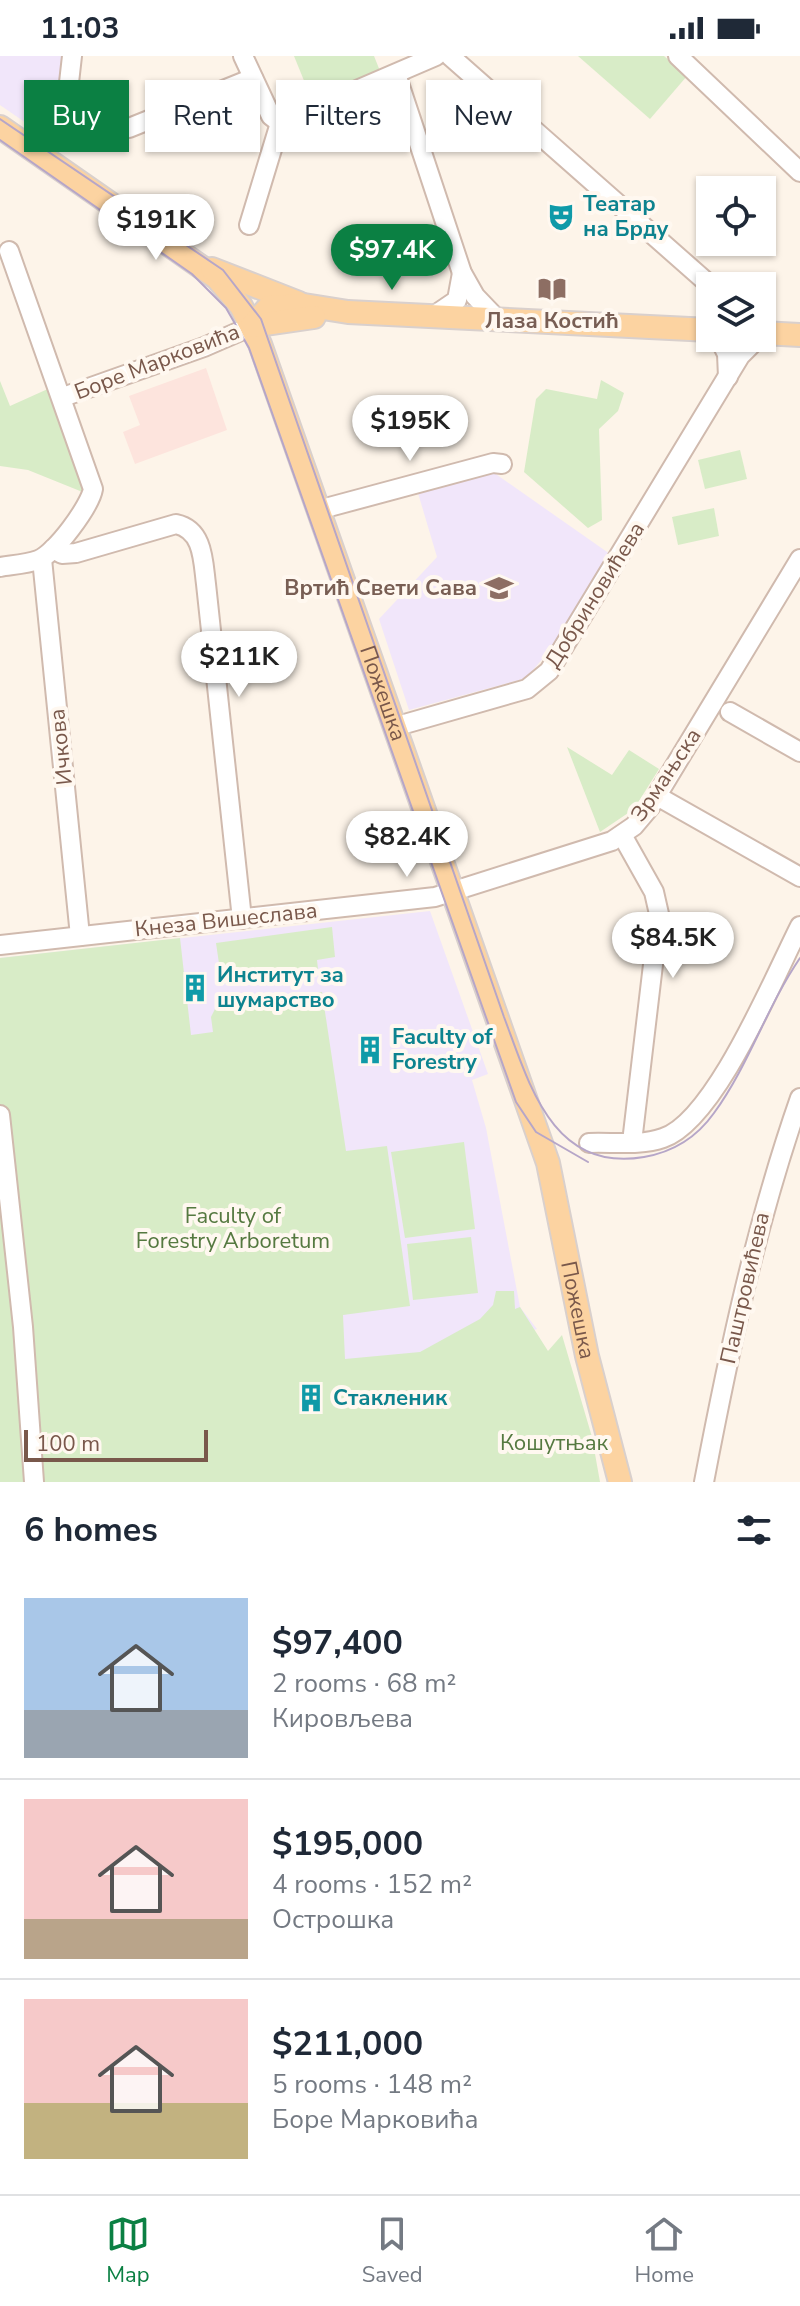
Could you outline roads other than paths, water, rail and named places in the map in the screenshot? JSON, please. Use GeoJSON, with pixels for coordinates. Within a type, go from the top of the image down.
{"type":"FeatureCollection","features":[{"type":"Feature","properties":{"kind":"main road","name":"Пожешка"},"geometry":{"type":"LineString","coordinates":[[0,127],[200,265],[226,287],[252,326],[553,1179],[592,1374],[620,1482]]}},
{"type":"Feature","properties":{"kind":"main road"},"geometry":{"type":"LineString","coordinates":[[200,265],[304,305],[348,312],[696,328]]}},
{"type":"Feature","properties":{"kind":"main road"},"geometry":{"type":"LineString","coordinates":[[252,326],[269,307],[304,305]]}},
{"type":"Feature","properties":{"kind":"main road"},"geometry":{"type":"LineString","coordinates":[[252,326],[348,312]]}},
{"type":"Feature","properties":{"kind":"main road"},"geometry":{"type":"LineString","coordinates":[[776,334],[800,335]]}},
{"type":"Feature","properties":{"kind":"street"},"geometry":{"type":"LineString","coordinates":[[69,80],[72,56]]}},
{"type":"Feature","properties":{"kind":"street"},"geometry":{"type":"LineString","coordinates":[[243,56],[271,116],[276,120]]}},
{"type":"Feature","properties":{"kind":"street"},"geometry":{"type":"LineString","coordinates":[[382,80],[436,56]]}},
{"type":"Feature","properties":{"kind":"street"},"geometry":{"type":"LineString","coordinates":[[450,56],[696,273]]}},
{"type":"Feature","properties":{"kind":"street"},"geometry":{"type":"LineString","coordinates":[[678,56],[800,172]]}},
{"type":"Feature","properties":{"kind":"street"},"geometry":{"type":"LineString","coordinates":[[396,74],[462,273],[475,296],[498,320]]}},
{"type":"Feature","properties":{"kind":"street"},"geometry":{"type":"LineString","coordinates":[[129,128],[253,78]]}},
{"type":"Feature","properties":{"kind":"street"},"geometry":{"type":"LineString","coordinates":[[249,225],[276,136]]}},
{"type":"Feature","properties":{"kind":"street","name":"Боре Марковића"},"geometry":{"type":"LineString","coordinates":[[9,251],[93,489],[88,504],[48,554]]}},
{"type":"Feature","properties":{"kind":"street"},"geometry":{"type":"LineString","coordinates":[[432,317],[457,300],[462,273]]}},
{"type":"Feature","properties":{"kind":"street","name":"Боре Марковића"},"geometry":{"type":"LineString","coordinates":[[63,397],[204,347],[252,326]]}},
{"type":"Feature","properties":{"kind":"street"},"geometry":{"type":"LineString","coordinates":[[725,352],[728,377]]}},
{"type":"Feature","properties":{"kind":"street","name":"Добриновићева"},"geometry":{"type":"LineString","coordinates":[[394,727],[527,689],[549,671],[728,377],[748,352]]}},
{"type":"Feature","properties":{"kind":"street"},"geometry":{"type":"LineString","coordinates":[[318,510],[493,463],[502,464]]}},
{"type":"Feature","properties":{"kind":"street"},"geometry":{"type":"LineString","coordinates":[[0,567],[48,554],[76,553],[176,524],[184,526],[198,539],[242,919]]}},
{"type":"Feature","properties":{"kind":"street","name":"Ичкова"},"geometry":{"type":"LineString","coordinates":[[48,554],[80,936]]}},
{"type":"Feature","properties":{"kind":"street","name":"Зрмањска"},"geometry":{"type":"LineString","coordinates":[[452,894],[622,835],[643,816],[800,559]]}},
{"type":"Feature","properties":{"kind":"street"},"geometry":{"type":"LineString","coordinates":[[730,712],[800,752]]}},
{"type":"Feature","properties":{"kind":"street"},"geometry":{"type":"LineString","coordinates":[[657,796],[800,877]]}},
{"type":"Feature","properties":{"kind":"street"},"geometry":{"type":"LineString","coordinates":[[622,835],[654,892],[659,914],[632,1142]]}},
{"type":"Feature","properties":{"kind":"street","name":"Кнеза Вишеслава"},"geometry":{"type":"LineString","coordinates":[[0,945],[452,894]]}},
{"type":"Feature","properties":{"kind":"street"},"geometry":{"type":"LineString","coordinates":[[589,1143],[663,1138],[682,1127],[704,1107],[800,926]]}},
{"type":"Feature","properties":{"kind":"street","name":"Паштровићева"},"geometry":{"type":"LineString","coordinates":[[704,1482],[750,1256],[775,1165],[800,1098]]}},
{"type":"Feature","properties":{"kind":"street"},"geometry":{"type":"LineString","coordinates":[[0,1115],[23,1327],[34,1482]]}},
{"type":"Feature","properties":{"kind":"tram line"},"geometry":{"type":"LineString","coordinates":[[0,119],[223,270],[261,319],[513,1043],[535,1095],[566,1137],[587,1151],[613,1158],[655,1155],[692,1136],[707,1122],[726,1095],[800,958]]}},
{"type":"Feature","properties":{"kind":"tram line"},"geometry":{"type":"LineString","coordinates":[[0,140],[192,274],[226,308],[249,348],[516,1102],[536,1132],[588,1162]]}},
{"type":"Feature","properties":{"kind":"place","name":"Театар на Брду"},"geometry":{"type":"Point","coordinates":[561,217]}},
{"type":"Feature","properties":{"kind":"place","name":"Лаза Костић"},"geometry":{"type":"Point","coordinates":[552,289]}},
{"type":"Feature","properties":{"kind":"place","name":"Вртић Свети Сава"},"geometry":{"type":"Point","coordinates":[499,588]}},
{"type":"Feature","properties":{"kind":"place","name":"Институт за шумарство"},"geometry":{"type":"Point","coordinates":[195,988]}},
{"type":"Feature","properties":{"kind":"place","name":"Faculty of Forestry"},"geometry":{"type":"Point","coordinates":[370,1050]}},
{"type":"Feature","properties":{"kind":"place","name":"Стакленик"},"geometry":{"type":"Point","coordinates":[311,1398]}},
{"type":"Feature","properties":{"kind":"park label","name":"Faculty of Forestry Arboretum"},"geometry":{"type":"Point","coordinates":[233,1228]}},
{"type":"Feature","properties":{"kind":"park label","name":"Кошутњак"},"geometry":{"type":"Point","coordinates":[554,1443]}}]}
